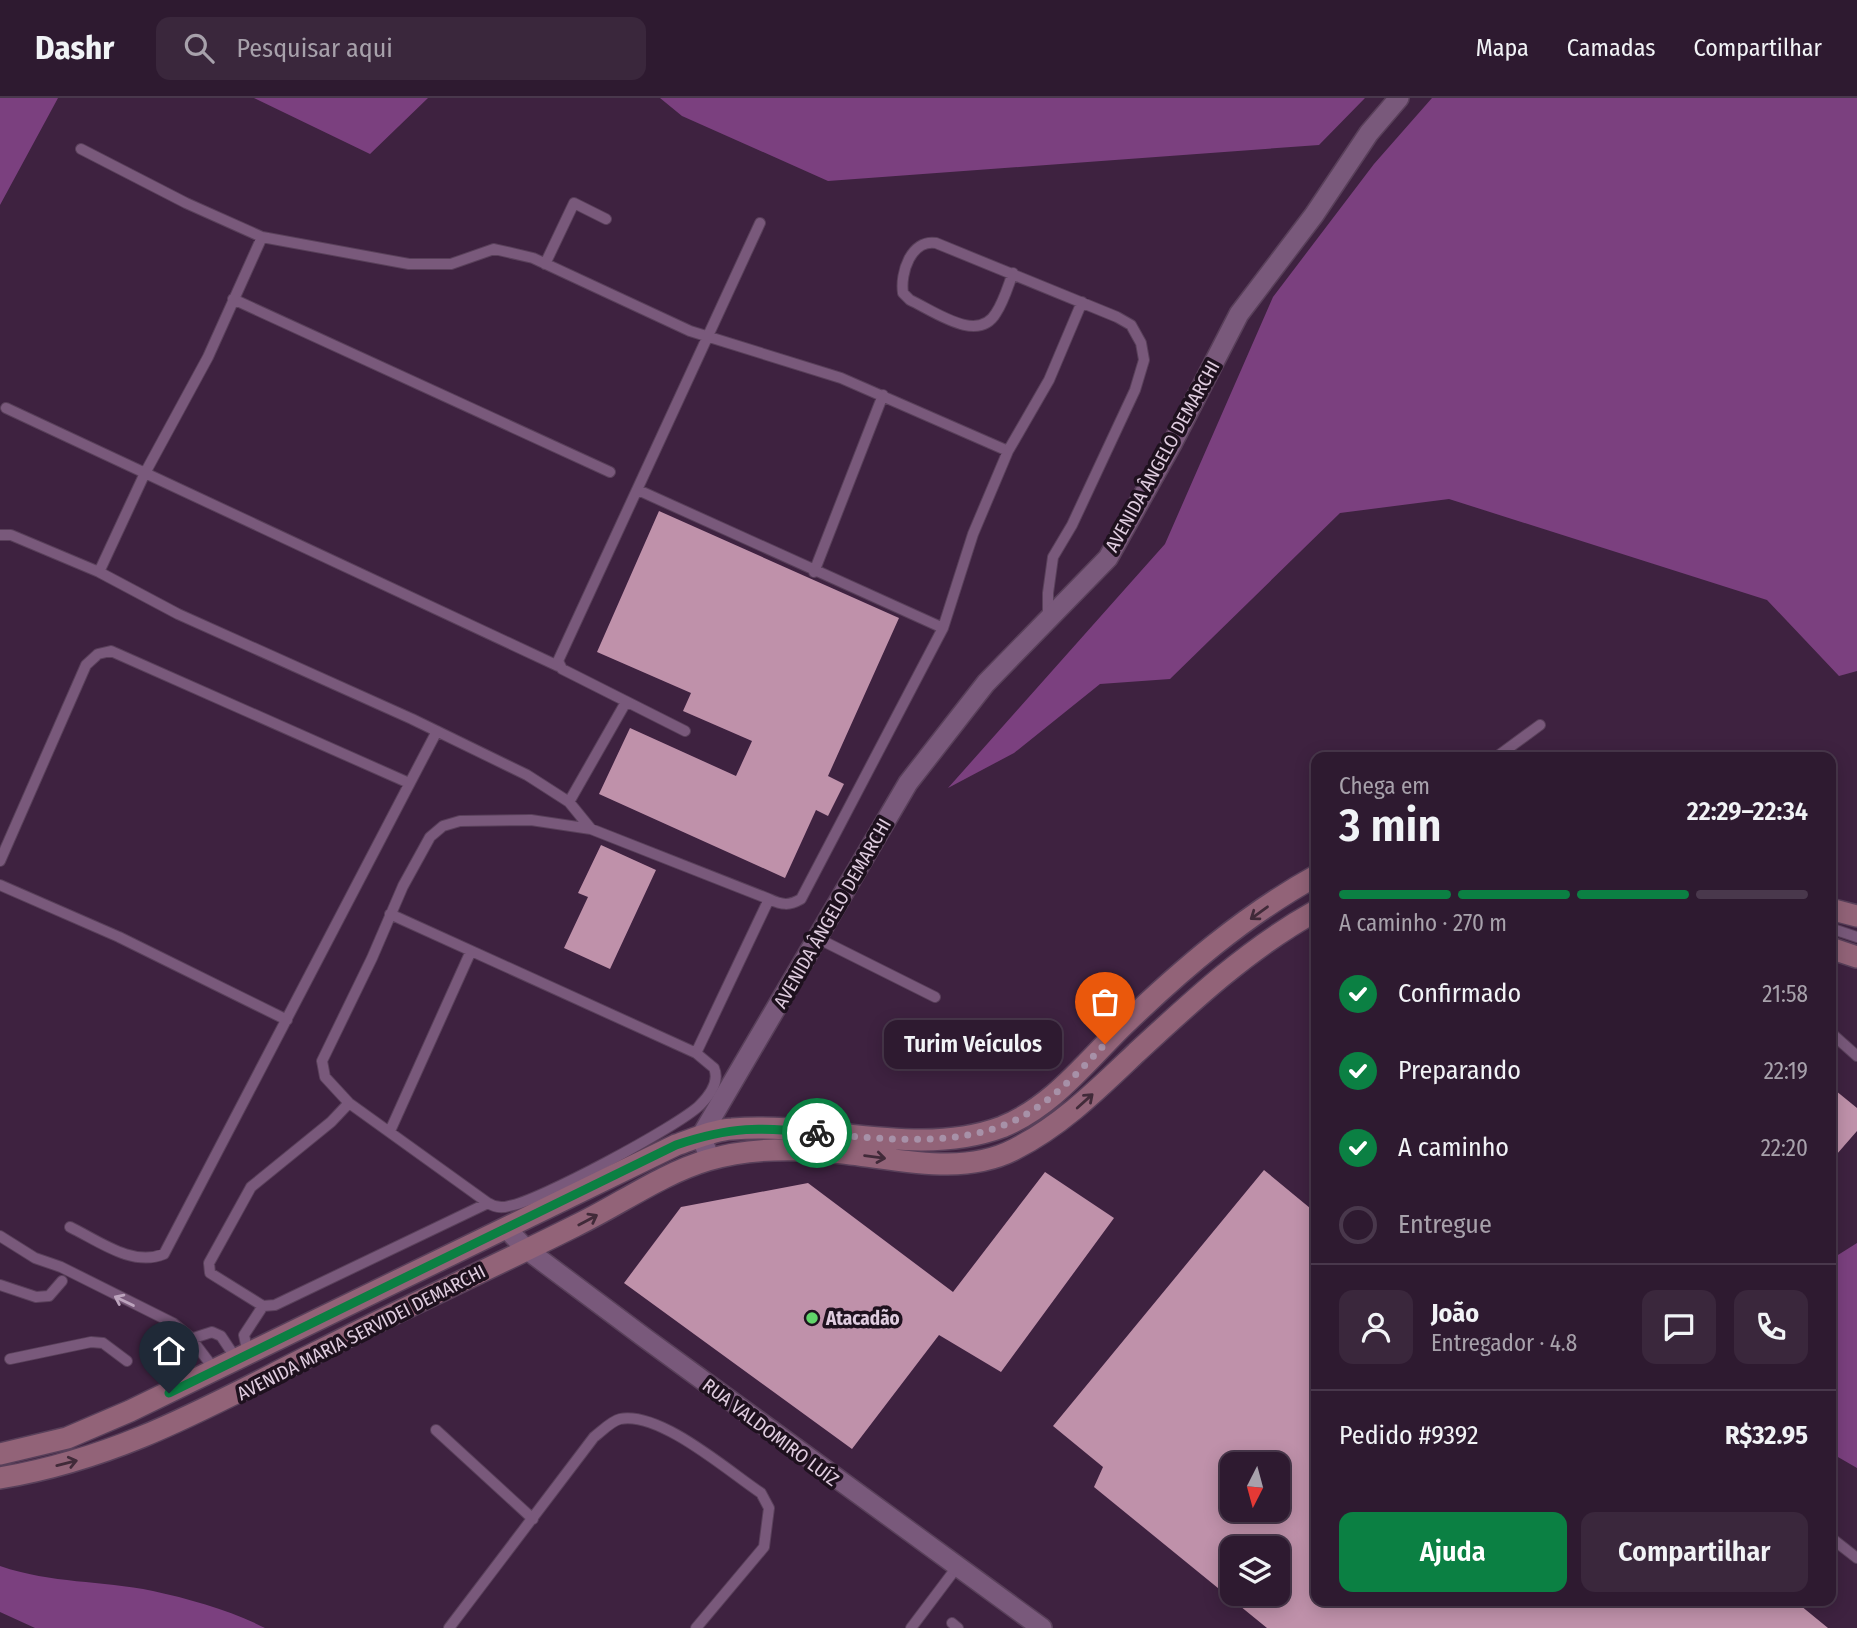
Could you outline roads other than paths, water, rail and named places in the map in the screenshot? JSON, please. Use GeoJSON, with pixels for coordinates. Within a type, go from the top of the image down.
{"type":"FeatureCollection","features":[{"type":"Feature","properties":{"kind":"main road","name":"AVENIDA MARIA SERVIDEI DEMARCHI"},"geometry":{"type":"LineString","coordinates":[[0,1454],[67,1438],[169,1393],[676,1145],[701,1136],[729,1129],[767,1128],[928,1138],[967,1136],[1002,1126],[1033,1111],[1066,1084],[1125,1024],[1215,945],[1311,879]]}},
{"type":"Feature","properties":{"kind":"main road","name":"AVENIDA MARIA SERVIDEI DEMARCHI"},"geometry":{"type":"LineString","coordinates":[[0,1478],[84,1459],[147,1436],[238,1395],[312,1354],[688,1167],[762,1150],[830,1152],[923,1163],[974,1163],[996,1158],[1045,1132],[1080,1106],[1234,966],[1284,928],[1311,914]]}},
{"type":"Feature","properties":{"kind":"main road"},"geometry":{"type":"LineString","coordinates":[[1836,926],[1857,916]]}},
{"type":"Feature","properties":{"kind":"main road"},"geometry":{"type":"LineString","coordinates":[[1836,934],[1857,957]]}},
{"type":"Feature","properties":{"kind":"street","name":"AVENIDA ÂNGELO DEMARCHI"},"geometry":{"type":"LineString","coordinates":[[701,1136],[908,782],[986,683],[1108,558],[1173,442],[1239,314],[1314,215],[1369,133],[1399,98]]}},
{"type":"Feature","properties":{"kind":"street"},"geometry":{"type":"LineString","coordinates":[[701,1136],[710,1160]]}},
{"type":"Feature","properties":{"kind":"street","name":"RUA VALDOMIRO LUÍZ"},"geometry":{"type":"LineString","coordinates":[[506,1228],[526,1249],[1042,1628]]}},
{"type":"Feature","properties":{"kind":"lane"},"geometry":{"type":"LineString","coordinates":[[81,149],[186,203],[262,237],[409,264],[452,264],[494,249],[507,250],[545,264],[706,336],[841,378],[1008,451]]}},
{"type":"Feature","properties":{"kind":"lane"},"geometry":{"type":"LineString","coordinates":[[545,264],[574,203],[606,219]]}},
{"type":"Feature","properties":{"kind":"lane"},"geometry":{"type":"LineString","coordinates":[[558,666],[706,336],[760,223]]}},
{"type":"Feature","properties":{"kind":"lane"},"geometry":{"type":"LineString","coordinates":[[99,572],[145,473],[208,357],[262,237]]}},
{"type":"Feature","properties":{"kind":"lane"},"geometry":{"type":"LineString","coordinates":[[1013,272],[996,314],[985,325],[971,328],[903,293],[901,282],[914,250],[928,242],[1013,272],[1131,325],[1141,343],[1144,360],[1135,390],[1072,525],[1054,557],[1048,593],[1049,621]]}},
{"type":"Feature","properties":{"kind":"lane"},"geometry":{"type":"LineString","coordinates":[[233,299],[610,472]]}},
{"type":"Feature","properties":{"kind":"lane"},"geometry":{"type":"LineString","coordinates":[[390,914],[696,1053],[711,1064],[717,1074],[712,1091],[697,1108],[676,1123],[523,1203],[507,1207],[488,1203],[349,1103],[325,1077],[322,1061],[390,914],[430,836],[443,826],[460,821],[531,820],[591,829],[781,905],[791,905],[801,899],[811,885],[943,628],[973,534],[1008,451],[1049,380],[1082,302]]}},
{"type":"Feature","properties":{"kind":"lane"},"geometry":{"type":"LineString","coordinates":[[814,572],[883,395]]}},
{"type":"Feature","properties":{"kind":"lane"},"geometry":{"type":"LineString","coordinates":[[6,408],[558,666],[685,731]]}},
{"type":"Feature","properties":{"kind":"lane"},"geometry":{"type":"LineString","coordinates":[[638,490],[814,572],[943,628]]}},
{"type":"Feature","properties":{"kind":"lane"},"geometry":{"type":"LineString","coordinates":[[0,535],[11,535],[99,572],[178,614],[437,731],[527,775],[569,802],[591,829]]}},
{"type":"Feature","properties":{"kind":"lane"},"geometry":{"type":"LineString","coordinates":[[0,861],[86,666],[98,654],[111,651],[410,783]]}},
{"type":"Feature","properties":{"kind":"lane"},"geometry":{"type":"LineString","coordinates":[[569,802],[626,702]]}},
{"type":"Feature","properties":{"kind":"lane"},"geometry":{"type":"LineString","coordinates":[[1502,752],[1540,725]]}},
{"type":"Feature","properties":{"kind":"lane"},"geometry":{"type":"LineString","coordinates":[[71,1227],[135,1259],[149,1260],[164,1254],[437,731]]}},
{"type":"Feature","properties":{"kind":"lane"},"geometry":{"type":"LineString","coordinates":[[0,885],[118,937],[287,1020]]}},
{"type":"Feature","properties":{"kind":"lane"},"geometry":{"type":"LineString","coordinates":[[696,1053],[769,899]]}},
{"type":"Feature","properties":{"kind":"lane"},"geometry":{"type":"LineString","coordinates":[[1836,931],[1857,937]]}},
{"type":"Feature","properties":{"kind":"lane"},"geometry":{"type":"LineString","coordinates":[[817,938],[935,997]]}},
{"type":"Feature","properties":{"kind":"lane"},"geometry":{"type":"LineString","coordinates":[[390,1132],[471,951]]}},
{"type":"Feature","properties":{"kind":"lane"},"geometry":{"type":"LineString","coordinates":[[1836,1037],[1857,1056]]}},
{"type":"Feature","properties":{"kind":"lane"},"geometry":{"type":"LineString","coordinates":[[349,1103],[331,1122],[251,1187],[209,1263],[210,1273],[263,1307],[275,1305],[488,1203]]}},
{"type":"Feature","properties":{"kind":"lane"},"geometry":{"type":"LineString","coordinates":[[0,1236],[35,1258],[61,1267],[173,1323],[190,1337],[215,1370]]}},
{"type":"Feature","properties":{"kind":"lane"},"geometry":{"type":"LineString","coordinates":[[0,1284],[36,1297],[49,1296],[62,1281]]}},
{"type":"Feature","properties":{"kind":"lane"},"geometry":{"type":"LineString","coordinates":[[243,1357],[244,1335],[263,1307]]}},
{"type":"Feature","properties":{"kind":"lane"},"geometry":{"type":"LineString","coordinates":[[169,1393],[161,1365],[166,1347],[207,1331],[216,1334],[243,1357]]}},
{"type":"Feature","properties":{"kind":"lane"},"geometry":{"type":"LineString","coordinates":[[10,1359],[91,1342],[103,1343],[127,1361]]}},
{"type":"Feature","properties":{"kind":"lane"},"geometry":{"type":"LineString","coordinates":[[449,1628],[594,1437],[618,1419],[642,1418],[665,1428],[761,1493],[769,1508],[764,1546],[696,1628]]}},
{"type":"Feature","properties":{"kind":"lane"},"geometry":{"type":"LineString","coordinates":[[436,1430],[533,1519]]}},
{"type":"Feature","properties":{"kind":"lane"},"geometry":{"type":"LineString","coordinates":[[1836,1542],[1857,1558]]}},
{"type":"Feature","properties":{"kind":"lane"},"geometry":{"type":"LineString","coordinates":[[911,1628],[957,1567]]}},
{"type":"Feature","properties":{"kind":"place","name":"Turim Veículos"},"geometry":{"type":"Point","coordinates":[1105,1044]}},
{"type":"Feature","properties":{"kind":"place","name":"Atacadão"},"geometry":{"type":"Point","coordinates":[812,1318]}}]}
